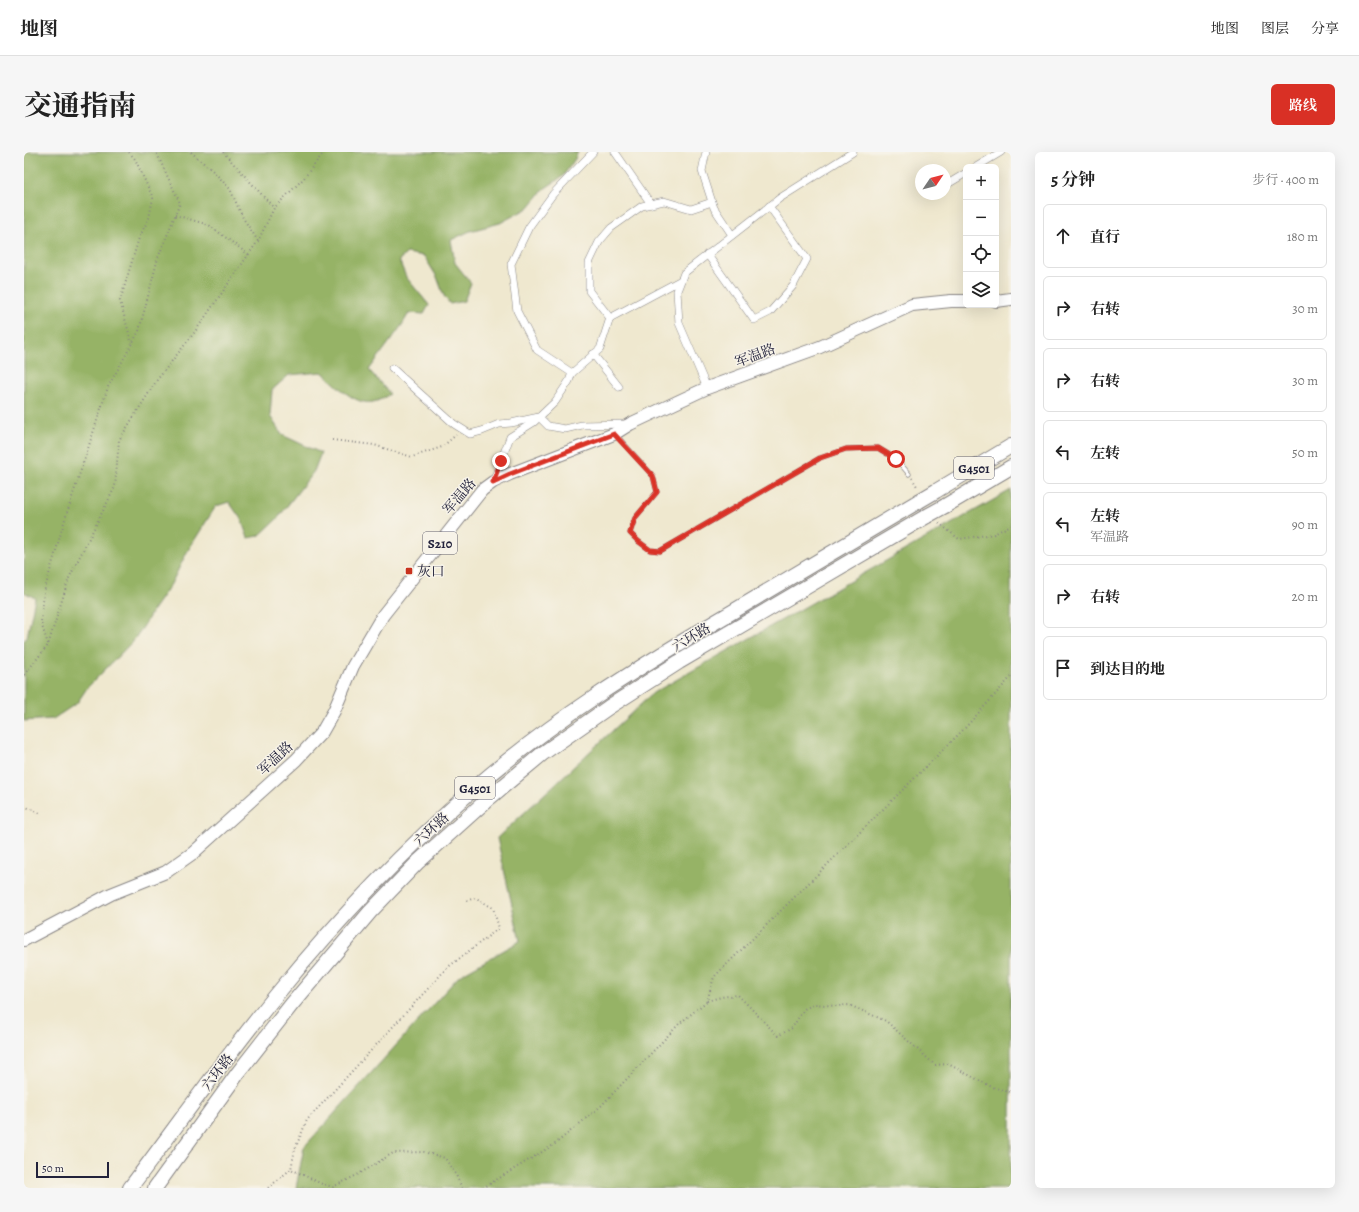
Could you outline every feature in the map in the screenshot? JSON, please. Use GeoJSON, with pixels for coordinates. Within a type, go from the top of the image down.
{"type":"FeatureCollection","features":[{"type":"Feature","properties":{"kind":"highway","name":"G4501"},"geometry":{"type":"LineString","coordinates":[[920,496],[936,491],[1011,446]]}},
{"type":"Feature","properties":{"kind":"highway","name":"G4501"},"geometry":{"type":"LineString","coordinates":[[932,516],[945,506],[1011,467]]}},
{"type":"Feature","properties":{"kind":"highway","name":"六环路"},"geometry":{"type":"LineString","coordinates":[[130,1188],[224,1062],[284,986],[360,898],[478,786],[532,742],[600,694],[670,649],[920,496]]}},
{"type":"Feature","properties":{"kind":"highway","name":"六环路"},"geometry":{"type":"LineString","coordinates":[[155,1188],[242,1067],[292,1004],[365,918],[418,862],[488,799],[542,754],[609,707],[679,662],[932,516]]}},
{"type":"Feature","properties":{"kind":"main road"},"geometry":{"type":"LineString","coordinates":[[999,301],[1011,299]]}},
{"type":"Feature","properties":{"kind":"main road","name":"军温路"},"geometry":{"type":"LineString","coordinates":[[24,940],[112,894],[166,872],[193,853],[296,760],[322,732],[334,711],[353,666],[383,615],[482,490],[493,482],[614,434],[630,424],[707,388],[820,347],[912,305],[963,301]]}},
{"type":"Feature","properties":{"kind":"street"},"geometry":{"type":"LineString","coordinates":[[572,373],[537,350],[517,311],[511,264],[529,227],[553,194],[593,152]]}},
{"type":"Feature","properties":{"kind":"street"},"geometry":{"type":"LineString","coordinates":[[615,152],[651,204]]}},
{"type":"Feature","properties":{"kind":"street"},"geometry":{"type":"LineString","coordinates":[[706,152],[702,171],[714,208],[732,235]]}},
{"type":"Feature","properties":{"kind":"street"},"geometry":{"type":"LineString","coordinates":[[707,388],[679,323],[677,291],[684,273],[780,198],[853,152]]}},
{"type":"Feature","properties":{"kind":"street"},"geometry":{"type":"LineString","coordinates":[[981,164],[1001,152]]}},
{"type":"Feature","properties":{"kind":"street"},"geometry":{"type":"LineString","coordinates":[[951,182],[963,175]]}},
{"type":"Feature","properties":{"kind":"street"},"geometry":{"type":"LineString","coordinates":[[610,318],[589,291],[589,264],[599,242],[611,228],[642,206],[664,201],[691,209],[712,202]]}},
{"type":"Feature","properties":{"kind":"street"},"geometry":{"type":"LineString","coordinates":[[707,254],[754,320],[770,312],[794,286],[807,259],[769,206]]}},
{"type":"Feature","properties":{"kind":"street"},"geometry":{"type":"LineString","coordinates":[[493,482],[510,437],[534,422],[555,402],[569,381],[572,373],[600,349],[610,318],[681,280]]}},
{"type":"Feature","properties":{"kind":"street"},"geometry":{"type":"LineString","coordinates":[[593,354],[619,387]]}},
{"type":"Feature","properties":{"kind":"street"},"geometry":{"type":"LineString","coordinates":[[392,368],[454,424],[470,434],[499,424],[539,417]]}},
{"type":"Feature","properties":{"kind":"street"},"geometry":{"type":"LineString","coordinates":[[539,417],[548,426],[565,429],[582,426],[630,424]]}},
{"type":"Feature","properties":{"kind":"lane"},"geometry":{"type":"LineString","coordinates":[[614,434],[653,476],[657,492],[635,518],[630,533],[650,550],[660,551],[820,458],[846,449],[878,448],[896,459],[909,474]]}},
{"type":"Feature","properties":{"kind":"path"},"geometry":{"type":"LineString","coordinates":[[129,152],[135,159],[152,198],[149,218],[140,238],[120,301],[132,344]]}},
{"type":"Feature","properties":{"kind":"path"},"geometry":{"type":"LineString","coordinates":[[48,645],[41,623],[44,592],[69,506],[108,387],[139,331],[158,258],[180,203],[156,152]]}},
{"type":"Feature","properties":{"kind":"path"},"geometry":{"type":"LineString","coordinates":[[191,152],[214,172],[230,189],[243,218],[258,241]]}},
{"type":"Feature","properties":{"kind":"path"},"geometry":{"type":"LineString","coordinates":[[223,152],[274,208]]}},
{"type":"Feature","properties":{"kind":"path"},"geometry":{"type":"LineString","coordinates":[[24,675],[48,645],[69,578],[114,487],[119,440],[157,380],[194,333],[249,255],[258,241],[274,208],[304,178],[324,152]]}},
{"type":"Feature","properties":{"kind":"path"},"geometry":{"type":"LineString","coordinates":[[175,215],[209,225],[249,255]]}},
{"type":"Feature","properties":{"kind":"path"},"geometry":{"type":"LineString","coordinates":[[332,440],[374,445],[412,458],[442,447],[462,429]]}},
{"type":"Feature","properties":{"kind":"path"},"geometry":{"type":"LineString","coordinates":[[909,474],[920,496]]}},
{"type":"Feature","properties":{"kind":"path"},"geometry":{"type":"LineString","coordinates":[[932,516],[959,539],[994,534],[1011,525]]}},
{"type":"Feature","properties":{"kind":"path"},"geometry":{"type":"LineString","coordinates":[[707,1001],[714,977],[964,729],[1011,677]]}},
{"type":"Feature","properties":{"kind":"path"},"geometry":{"type":"LineString","coordinates":[[24,806],[40,813]]}},
{"type":"Feature","properties":{"kind":"path"},"geometry":{"type":"LineString","coordinates":[[268,1188],[291,1169],[295,1149],[307,1120],[447,968],[499,928],[493,908],[476,898],[465,901]]}},
{"type":"Feature","properties":{"kind":"path"},"geometry":{"type":"LineString","coordinates":[[484,1188],[555,1144],[601,1106],[679,1024],[707,1001],[721,997],[738,995],[778,1036],[792,1028],[804,1009],[815,1004],[836,1006],[850,1005],[886,1022],[935,1065],[948,1064],[992,1087],[1011,1092]]}},
{"type":"Feature","properties":{"kind":"path"},"geometry":{"type":"LineString","coordinates":[[291,1169],[322,1184],[333,1187],[359,1174],[393,1153],[424,1152],[445,1158],[462,1188]]}},
{"type":"Feature","properties":{"kind":"green space"},"geometry":{"type":"Polygon","coordinates":[[[24,152],[578,152],[563,176],[544,189],[528,208],[500,223],[470,231],[451,240],[455,263],[471,283],[464,301],[450,304],[444,296],[437,277],[424,256],[407,253],[399,260],[406,277],[429,305],[424,314],[409,313],[369,370],[390,394],[373,402],[359,401],[345,393],[322,372],[289,375],[272,390],[270,416],[282,435],[321,453],[314,471],[278,518],[259,536],[248,538],[241,519],[229,502],[216,506],[187,552],[171,584],[132,642],[87,688],[77,703],[53,719],[24,721],[24,641],[27,637],[35,598],[24,592],[24,152]]]}},
{"type":"Feature","properties":{"kind":"green space"},"geometry":{"type":"Polygon","coordinates":[[[1011,490],[1011,1188],[296,1188],[304,1147],[459,976],[520,941],[497,838],[653,693],[1011,490]]]}},
{"type":"Feature","properties":{"kind":"place","name":"灰口"},"geometry":{"type":"Point","coordinates":[409,571]}},
{"type":"Feature","properties":{"kind":"route"},"geometry":{"type":"LineString","coordinates":[[501,461],[493,482],[614,434],[653,476],[657,492],[635,518],[630,533],[650,550],[660,551],[820,458],[846,449],[878,448],[896,459]]}}]}
